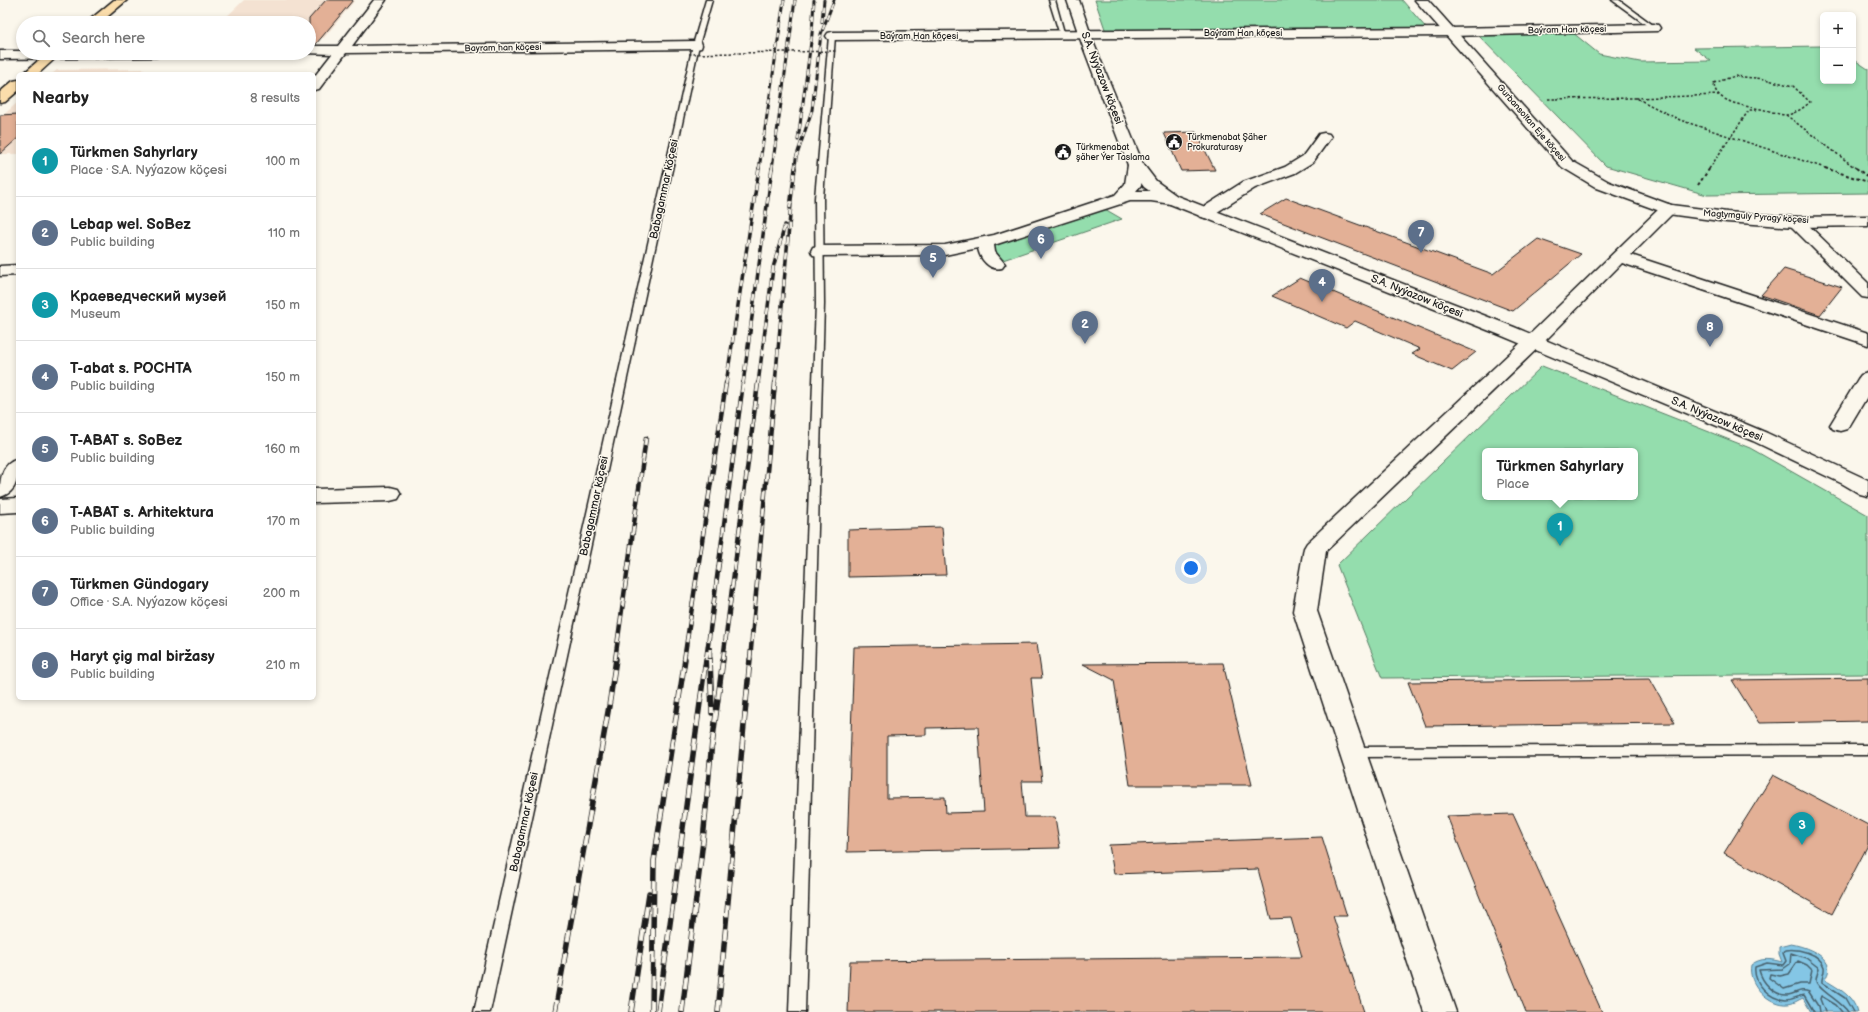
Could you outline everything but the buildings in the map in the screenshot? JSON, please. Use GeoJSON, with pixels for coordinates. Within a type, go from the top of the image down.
{"type":"FeatureCollection","features":[{"type":"Feature","properties":{"kind":"main road"},"geometry":{"type":"LineString","coordinates":[[101,16],[121,0]]}},
{"type":"Feature","properties":{"kind":"main road"},"geometry":{"type":"LineString","coordinates":[[32,72],[47,60]]}},
{"type":"Feature","properties":{"kind":"main road"},"geometry":{"type":"LineString","coordinates":[[0,99],[16,86]]}},
{"type":"Feature","properties":{"kind":"street"},"geometry":{"type":"LineString","coordinates":[[316,83],[380,0]]}},
{"type":"Feature","properties":{"kind":"street","name":"S.A. Nyýazow köçesi"},"geometry":{"type":"LineString","coordinates":[[1073,0],[1085,35],[1136,165],[1150,184],[1170,199],[1533,342],[1760,437],[1862,485]]}},
{"type":"Feature","properties":{"kind":"street","name":"Gurbansoltan Eje köçesi"},"geometry":{"type":"LineString","coordinates":[[1421,0],[1567,164],[1603,185],[1668,209]]}},
{"type":"Feature","properties":{"kind":"street","name":"Baýram Han köçesi"},"geometry":{"type":"LineString","coordinates":[[832,36],[1450,32],[1654,28]]}},
{"type":"Feature","properties":{"kind":"street","name":"Bayram han köçesi"},"geometry":{"type":"LineString","coordinates":[[316,50],[692,50]]}},
{"type":"Feature","properties":{"kind":"street"},"geometry":{"type":"LineString","coordinates":[[0,55],[16,55]]}},
{"type":"Feature","properties":{"kind":"street"},"geometry":{"type":"LineString","coordinates":[[1205,213],[1249,185],[1290,170],[1308,159],[1324,137]]}},
{"type":"Feature","properties":{"kind":"street"},"geometry":{"type":"LineString","coordinates":[[1121,198],[1133,185],[1136,165]]}},
{"type":"Feature","properties":{"kind":"street"},"geometry":{"type":"LineString","coordinates":[[819,251],[945,250],[998,239],[1121,198],[1142,196],[1170,199]]}},
{"type":"Feature","properties":{"kind":"street"},"geometry":{"type":"LineString","coordinates":[[1440,1012],[1305,611],[1315,548],[1533,342],[1668,209]]}},
{"type":"Feature","properties":{"kind":"street","name":"Magtymguly Pyragy köçesi"},"geometry":{"type":"LineString","coordinates":[[1668,209],[1727,217],[1796,222],[1868,221]]}},
{"type":"Feature","properties":{"kind":"street"},"geometry":{"type":"LineString","coordinates":[[1796,222],[1868,293]]}},
{"type":"Feature","properties":{"kind":"street"},"geometry":{"type":"LineString","coordinates":[[985,242],[987,252],[996,264]]}},
{"type":"Feature","properties":{"kind":"street"},"geometry":{"type":"LineString","coordinates":[[1620,257],[1868,339]]}},
{"type":"Feature","properties":{"kind":"street"},"geometry":{"type":"LineString","coordinates":[[0,271],[16,270]]}},
{"type":"Feature","properties":{"kind":"street"},"geometry":{"type":"LineString","coordinates":[[1840,425],[1868,379]]}},
{"type":"Feature","properties":{"kind":"street"},"geometry":{"type":"LineString","coordinates":[[0,490],[16,469]]}},
{"type":"Feature","properties":{"kind":"street"},"geometry":{"type":"LineString","coordinates":[[316,496],[390,494]]}},
{"type":"Feature","properties":{"kind":"street"},"geometry":{"type":"LineString","coordinates":[[0,506],[16,505]]}},
{"type":"Feature","properties":{"kind":"lane","name":"Babagammar köçesi"},"geometry":{"type":"LineString","coordinates":[[482,1012],[692,50],[709,0]]}},
{"type":"Feature","properties":{"kind":"lane"},"geometry":{"type":"LineString","coordinates":[[1052,0],[1063,35]]}},
{"type":"Feature","properties":{"kind":"lane"},"geometry":{"type":"LineString","coordinates":[[1615,0],[1654,28]]}},
{"type":"Feature","properties":{"kind":"lane"},"geometry":{"type":"LineString","coordinates":[[797,1012],[819,311],[819,198],[832,36]]}},
{"type":"Feature","properties":{"kind":"lane"},"geometry":{"type":"LineString","coordinates":[[1352,752],[1868,750]]}},
{"type":"Feature","properties":{"kind":"path"},"geometry":{"type":"LineString","coordinates":[[692,50],[836,51]]}},
{"type":"Feature","properties":{"kind":"path"},"geometry":{"type":"LineString","coordinates":[[1698,185],[1749,110],[1759,110],[1787,115],[1791,112],[1802,110],[1810,102],[1793,86],[1764,79],[1735,76],[1714,83],[1714,88],[1719,95],[1730,102],[1787,115],[1868,177]]}},
{"type":"Feature","properties":{"kind":"path"},"geometry":{"type":"LineString","coordinates":[[1548,98],[1636,98],[1719,95]]}},
{"type":"Feature","properties":{"kind":"path"},"geometry":{"type":"LineString","coordinates":[[1636,98],[1680,120],[1868,182]]}},
{"type":"Feature","properties":{"kind":"shaded area"},"geometry":{"type":"Polygon","coordinates":[[[244,0],[355,0],[324,38],[316,39],[316,16],[227,16],[244,0]]]}},
{"type":"Feature","properties":{"kind":"shaded area"},"geometry":{"type":"Polygon","coordinates":[[[146,69],[142,72],[54,72],[57,70],[146,69]]]}},
{"type":"Feature","properties":{"kind":"shaded area"},"geometry":{"type":"Polygon","coordinates":[[[16,104],[16,154],[0,154],[0,118],[16,104]]]}},
{"type":"Feature","properties":{"kind":"green space"},"geometry":{"type":"Polygon","coordinates":[[[1095,0],[1402,0],[1427,29],[1106,32],[1095,0]]]}},
{"type":"Feature","properties":{"kind":"green space"},"geometry":{"type":"Polygon","coordinates":[[[1572,32],[1599,54],[1640,62],[1711,61],[1694,48],[1820,46],[1820,84],[1856,84],[1856,61],[1868,69],[1868,193],[1707,195],[1606,166],[1477,34],[1572,32]]]}},
{"type":"Feature","properties":{"kind":"green space"},"geometry":{"type":"Polygon","coordinates":[[[1103,208],[1122,219],[1000,261],[992,245],[1103,208]]]}},
{"type":"Feature","properties":{"kind":"green space"},"geometry":{"type":"Polygon","coordinates":[[[1542,366],[1750,448],[1868,515],[1868,674],[1382,678],[1337,565],[1542,366]]]}},
{"type":"Feature","properties":{"kind":"water"},"geometry":{"type":"Polygon","coordinates":[[[1791,944],[1807,948],[1822,957],[1829,967],[1825,980],[1840,989],[1853,1001],[1857,1012],[1811,1012],[1803,998],[1794,1003],[1781,1004],[1767,998],[1761,992],[1752,979],[1751,965],[1762,960],[1782,962],[1779,954],[1779,947],[1791,944]]]}},
{"type":"Feature","properties":{"kind":"railway"},"geometry":{"type":"LineString","coordinates":[[759,169],[784,0]]}},
{"type":"Feature","properties":{"kind":"railway"},"geometry":{"type":"LineString","coordinates":[[772,169],[795,0]]}},
{"type":"Feature","properties":{"kind":"railway"},"geometry":{"type":"LineString","coordinates":[[798,140],[812,34],[814,0]]}},
{"type":"Feature","properties":{"kind":"railway"},"geometry":{"type":"LineString","coordinates":[[822,22],[824,0]]}},
{"type":"Feature","properties":{"kind":"railway"},"geometry":{"type":"LineString","coordinates":[[795,169],[796,158],[812,110],[821,34],[834,0]]}},
{"type":"Feature","properties":{"kind":"railway"},"geometry":{"type":"LineString","coordinates":[[726,384],[759,168]]}},
{"type":"Feature","properties":{"kind":"railway"},"geometry":{"type":"LineString","coordinates":[[743,384],[772,168]]}},
{"type":"Feature","properties":{"kind":"railway"},"geometry":{"type":"LineString","coordinates":[[790,208],[795,168]]}},
{"type":"Feature","properties":{"kind":"railway"},"geometry":{"type":"LineString","coordinates":[[775,384],[791,204]]}},
{"type":"Feature","properties":{"kind":"railway"},"geometry":{"type":"LineString","coordinates":[[758,384],[773,268],[785,225]]}},
{"type":"Feature","properties":{"kind":"railway"},"geometry":{"type":"LineString","coordinates":[[684,660],[726,383]]}},
{"type":"Feature","properties":{"kind":"railway"},"geometry":{"type":"LineString","coordinates":[[706,660],[743,383]]}},
{"type":"Feature","properties":{"kind":"railway"},"geometry":{"type":"LineString","coordinates":[[723,660],[758,383]]}},
{"type":"Feature","properties":{"kind":"railway"},"geometry":{"type":"LineString","coordinates":[[750,660],[775,383]]}},
{"type":"Feature","properties":{"kind":"railway"},"geometry":{"type":"LineString","coordinates":[[615,660],[646,438]]}},
{"type":"Feature","properties":{"kind":"railway"},"geometry":{"type":"LineString","coordinates":[[710,649],[710,659]]}},
{"type":"Feature","properties":{"kind":"railway"},"geometry":{"type":"LineString","coordinates":[[555,1012],[616,659]]}},
{"type":"Feature","properties":{"kind":"railway"},"geometry":{"type":"LineString","coordinates":[[652,1012],[654,861],[685,659]]}},
{"type":"Feature","properties":{"kind":"railway"},"geometry":{"type":"LineString","coordinates":[[658,1012],[706,659]]}},
{"type":"Feature","properties":{"kind":"railway"},"geometry":{"type":"LineString","coordinates":[[710,659],[712,713]]}},
{"type":"Feature","properties":{"kind":"railway"},"geometry":{"type":"LineString","coordinates":[[712,746],[723,659]]}},
{"type":"Feature","properties":{"kind":"railway"},"geometry":{"type":"LineString","coordinates":[[718,1012],[750,659]]}},
{"type":"Feature","properties":{"kind":"railway"},"geometry":{"type":"LineString","coordinates":[[682,1012],[703,841],[712,741]]}},
{"type":"Feature","properties":{"kind":"railway"},"geometry":{"type":"LineString","coordinates":[[631,1012],[649,893]]}},
{"type":"Feature","properties":{"kind":"place","name":"Türkmenabat Şäher Prokuraturasy"},"geometry":{"type":"Point","coordinates":[1174,142]}},
{"type":"Feature","properties":{"kind":"place","name":"Türkmenabat şäher Ýer Taslama"},"geometry":{"type":"Point","coordinates":[1063,152]}},
{"type":"Feature","properties":{"kind":"place","name":"Türkmen Gündogary"},"geometry":{"type":"Point","coordinates":[1421,253]}},
{"type":"Feature","properties":{"kind":"place","name":"T-ABAT s. Arhitektura"},"geometry":{"type":"Point","coordinates":[1041,259]}},
{"type":"Feature","properties":{"kind":"place","name":"T-ABAT s. SoBez"},"geometry":{"type":"Point","coordinates":[933,278]}},
{"type":"Feature","properties":{"kind":"place","name":"T-abat s. POCHTA"},"geometry":{"type":"Point","coordinates":[1322,302]}},
{"type":"Feature","properties":{"kind":"place","name":"Lebap wel. SoBez"},"geometry":{"type":"Point","coordinates":[1085,344]}},
{"type":"Feature","properties":{"kind":"place","name":"Haryt çig mal biržasy"},"geometry":{"type":"Point","coordinates":[1710,347]}},
{"type":"Feature","properties":{"kind":"place","name":"Türkmen Sahyrlary"},"geometry":{"type":"Point","coordinates":[1560,546]}},
{"type":"Feature","properties":{"kind":"place","name":"Краеведческий музей"},"geometry":{"type":"Point","coordinates":[1802,845]}}]}
